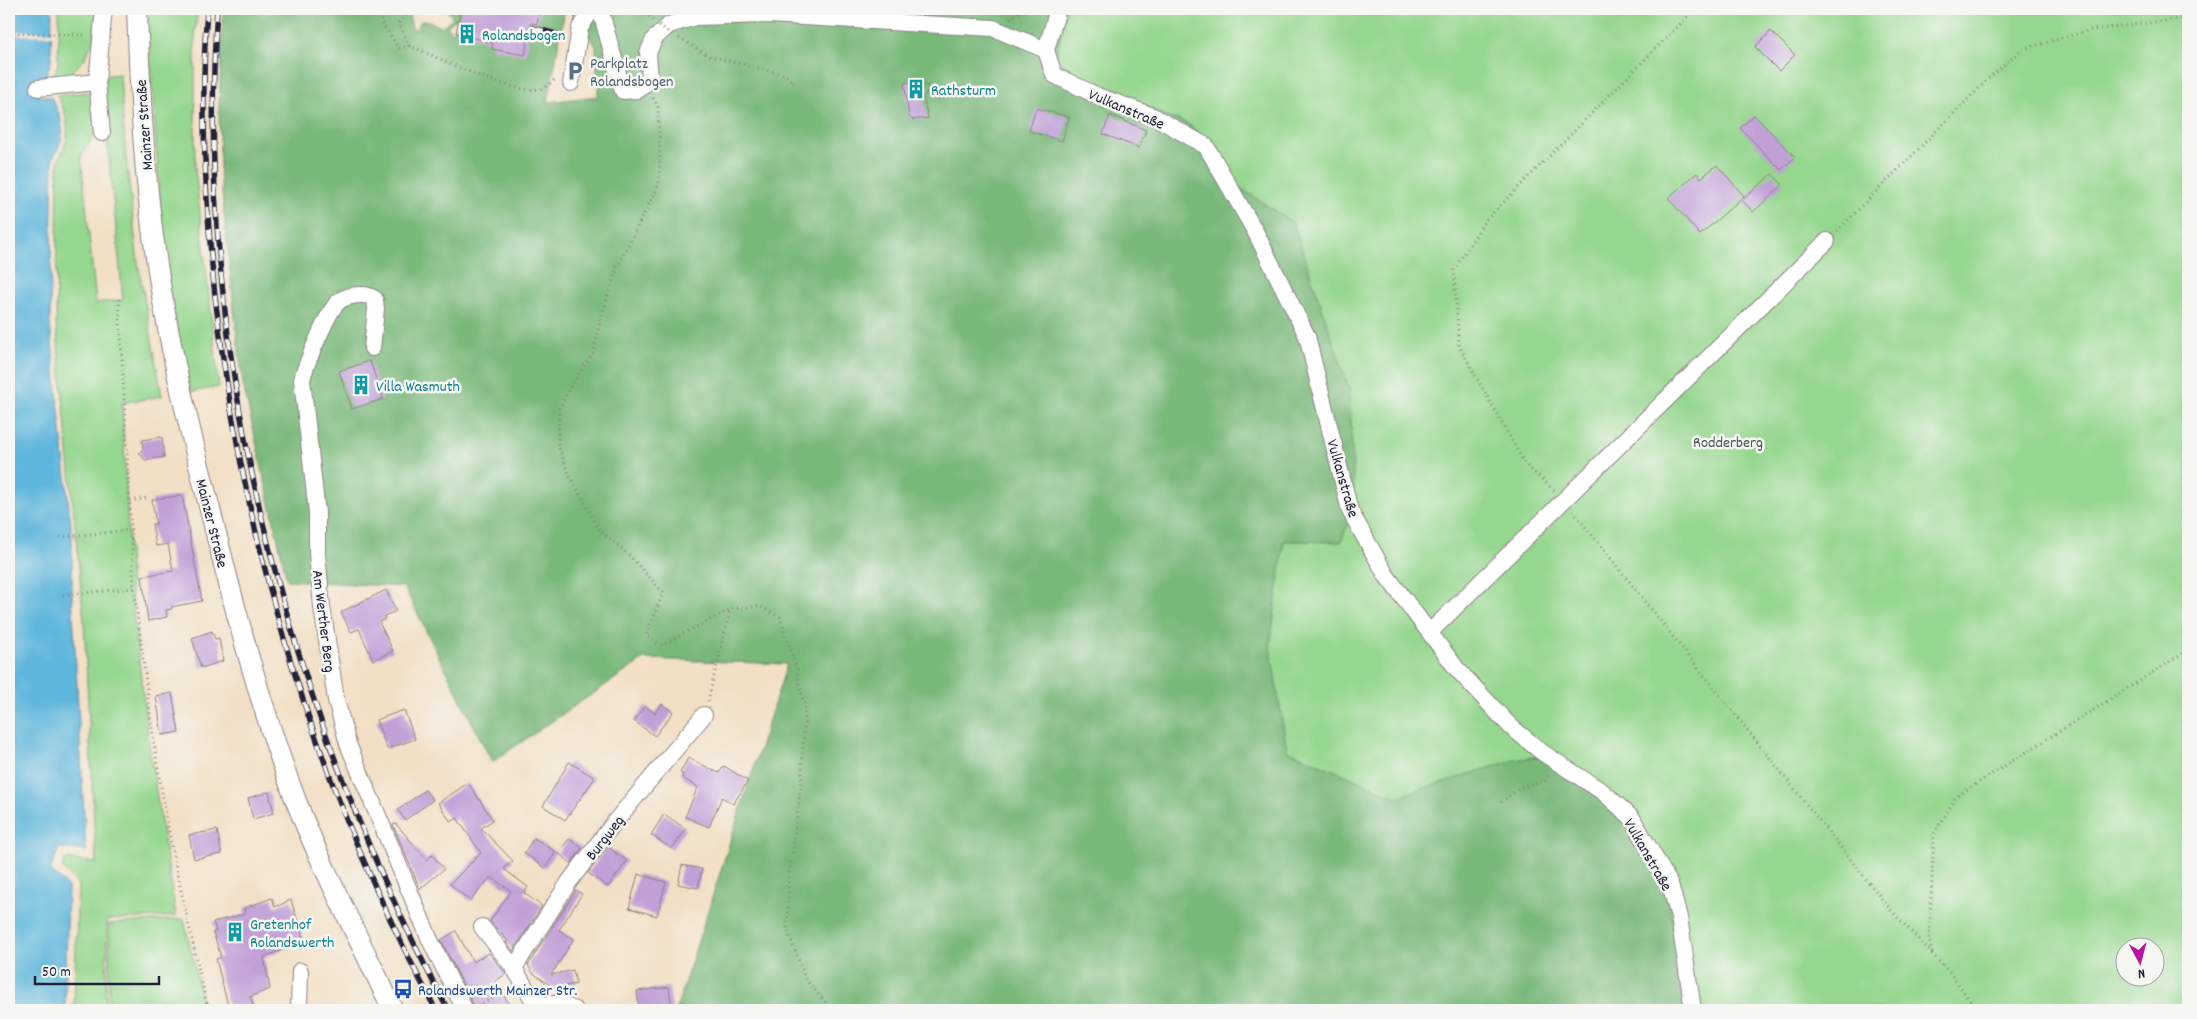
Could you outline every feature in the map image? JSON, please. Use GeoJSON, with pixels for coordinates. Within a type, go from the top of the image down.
{"type":"FeatureCollection","features":[{"type":"Feature","properties":{"kind":"main road","name":"Mainzer Straße"},"geometry":{"type":"LineString","coordinates":[[137,9],[145,165],[157,264],[173,356],[234,608],[262,704],[296,802],[334,888],[393,1010]]}},
{"type":"Feature","properties":{"kind":"street"},"geometry":{"type":"LineString","coordinates":[[102,133],[97,82],[104,9]]}},
{"type":"Feature","properties":{"kind":"street"},"geometry":{"type":"LineString","coordinates":[[572,83],[580,28],[592,9]]}},
{"type":"Feature","properties":{"kind":"street"},"geometry":{"type":"LineString","coordinates":[[600,9],[623,90],[638,90],[650,80],[648,53],[654,38],[669,25],[695,17],[768,15],[993,28],[1046,50],[1058,9]]}},
{"type":"Feature","properties":{"kind":"street","name":"Vulkanstraße"},"geometry":{"type":"LineString","coordinates":[[1046,50],[1054,75],[1098,96],[1153,116],[1206,146],[1255,232],[1307,336],[1350,511],[1386,575],[1457,669],[1510,726],[1558,762],[1603,792],[1632,818],[1670,884],[1679,917],[1693,1010]]}},
{"type":"Feature","properties":{"kind":"street"},"geometry":{"type":"LineString","coordinates":[[38,88],[97,82]]}},
{"type":"Feature","properties":{"kind":"street"},"geometry":{"type":"LineString","coordinates":[[1430,632],[1827,241]]}},
{"type":"Feature","properties":{"kind":"street","name":"Am Werther Berg"},"geometry":{"type":"LineString","coordinates":[[372,348],[376,309],[375,298],[368,295],[344,298],[332,310],[303,376],[302,393],[317,513],[317,554],[322,608],[336,700],[348,744],[430,940],[465,1010]]}},
{"type":"Feature","properties":{"kind":"street","name":"Burgweg"},"geometry":{"type":"LineString","coordinates":[[518,974],[575,875],[613,824],[704,715]]}},
{"type":"Feature","properties":{"kind":"street"},"geometry":{"type":"LineString","coordinates":[[482,926],[518,974],[535,1008],[560,1004],[575,1010]]}},
{"type":"Feature","properties":{"kind":"street"},"geometry":{"type":"LineString","coordinates":[[299,1010],[300,970]]}},
{"type":"Feature","properties":{"kind":"path"},"geometry":{"type":"LineString","coordinates":[[392,9],[380,21],[399,48],[409,46],[464,69],[521,89],[540,89],[548,85],[577,54]]}},
{"type":"Feature","properties":{"kind":"path"},"geometry":{"type":"LineString","coordinates":[[409,46],[399,23],[412,9]]}},
{"type":"Feature","properties":{"kind":"path"},"geometry":{"type":"LineString","coordinates":[[448,9],[451,11],[467,12]]}},
{"type":"Feature","properties":{"kind":"path"},"geometry":{"type":"LineString","coordinates":[[642,9],[653,21]]}},
{"type":"Feature","properties":{"kind":"path"},"geometry":{"type":"LineString","coordinates":[[1695,9],[1484,222],[1454,270],[1459,346],[1525,464],[1564,499],[1890,909],[1950,973],[1977,1010]]}},
{"type":"Feature","properties":{"kind":"path"},"geometry":{"type":"LineString","coordinates":[[1827,241],[1991,76],[2023,49],[2090,30],[2188,18]]}},
{"type":"Feature","properties":{"kind":"path"},"geometry":{"type":"LineString","coordinates":[[659,26],[709,56],[786,75],[797,86]]}},
{"type":"Feature","properties":{"kind":"path"},"geometry":{"type":"LineString","coordinates":[[18,33],[102,36]]}},
{"type":"Feature","properties":{"kind":"path"},"geometry":{"type":"LineString","coordinates":[[646,84],[658,106],[659,184],[617,267],[600,321],[594,352],[572,384],[559,408],[558,445],[569,474],[599,530],[625,551],[663,592],[646,636],[662,645],[730,609],[759,606],[780,617],[796,666],[805,710],[801,786],[789,876],[787,929],[806,980],[832,1010]]}},
{"type":"Feature","properties":{"kind":"path"},"geometry":{"type":"LineString","coordinates":[[119,299],[134,588],[155,752],[174,855],[208,1010]]}},
{"type":"Feature","properties":{"kind":"path"},"geometry":{"type":"LineString","coordinates":[[130,501],[147,498]]}},
{"type":"Feature","properties":{"kind":"path"},"geometry":{"type":"LineString","coordinates":[[60,537],[132,530]]}},
{"type":"Feature","properties":{"kind":"path"},"geometry":{"type":"LineString","coordinates":[[62,595],[134,588]]}},
{"type":"Feature","properties":{"kind":"path"},"geometry":{"type":"LineString","coordinates":[[704,715],[730,609]]}},
{"type":"Feature","properties":{"kind":"path"},"geometry":{"type":"LineString","coordinates":[[1932,954],[1930,940],[1934,834],[1957,796],[2188,650]]}},
{"type":"Feature","properties":{"kind":"path"},"geometry":{"type":"LineString","coordinates":[[1501,802],[1524,786],[1544,782],[1558,762]]}},
{"type":"Feature","properties":{"kind":"path"},"geometry":{"type":"LineString","coordinates":[[471,1010],[518,974]]}},
{"type":"Feature","properties":{"kind":"green space"},"geometry":{"type":"Polygon","coordinates":[[[59,9],[97,9],[95,38],[83,61],[67,77],[52,80],[58,64],[59,9]]]}},
{"type":"Feature","properties":{"kind":"green space"},"geometry":{"type":"Polygon","coordinates":[[[147,9],[198,9],[195,32],[195,169],[219,387],[190,392],[164,262],[147,9]]]}},
{"type":"Feature","properties":{"kind":"green space"},"geometry":{"type":"Polygon","coordinates":[[[223,9],[414,9],[409,14],[412,28],[416,30],[421,21],[429,21],[441,27],[453,18],[446,9],[499,14],[499,9],[565,9],[548,102],[598,96],[596,46],[568,9],[1066,9],[1053,71],[1188,124],[1216,147],[1233,183],[1293,223],[1350,391],[1354,507],[1341,542],[1284,541],[1270,646],[1287,750],[1396,797],[1511,761],[1538,756],[1572,776],[1627,821],[1666,886],[1688,1010],[676,1010],[787,664],[644,659],[492,762],[404,587],[287,580],[243,384],[220,174],[219,107],[223,9]],[[457,18],[447,26],[452,32],[459,25],[487,24],[457,18]]]}},
{"type":"Feature","properties":{"kind":"green space","name":"Rodderberg"},"geometry":{"type":"Polygon","coordinates":[[[1066,9],[2188,9],[2188,1010],[1480,1010],[1284,780],[1053,71],[1066,9]]]}},
{"type":"Feature","properties":{"kind":"green space"},"geometry":{"type":"Polygon","coordinates":[[[120,74],[125,148],[138,263],[162,396],[122,403],[131,594],[150,752],[176,916],[107,920],[106,1010],[74,1010],[78,884],[62,868],[65,859],[96,863],[84,621],[56,323],[58,160],[67,135],[64,112],[57,95],[93,92],[96,133],[81,156],[96,303],[123,300],[101,76],[120,74]]]}},
{"type":"Feature","properties":{"kind":"green space"},"geometry":{"type":"Polygon","coordinates":[[[184,919],[204,1010],[109,1010],[109,924],[184,919]]]}},
{"type":"Feature","properties":{"kind":"water"},"geometry":{"type":"Polygon","coordinates":[[[9,9],[52,9],[51,62],[45,77],[37,80],[39,96],[51,97],[59,113],[62,128],[60,142],[53,158],[50,323],[72,535],[72,594],[86,851],[59,848],[50,870],[68,887],[65,1010],[9,1010],[9,9]]]}},
{"type":"Feature","properties":{"kind":"pier"},"geometry":{"type":"Polygon","coordinates":[[[18,31],[54,32],[54,36],[18,35],[18,31]]]}},
{"type":"Feature","properties":{"kind":"building"},"geometry":{"type":"Polygon","coordinates":[[[461,9],[540,9],[537,24],[531,23],[525,55],[492,49],[493,43],[456,33],[461,9]]]}},
{"type":"Feature","properties":{"kind":"building"},"geometry":{"type":"Polygon","coordinates":[[[1771,31],[1795,55],[1779,71],[1755,47],[1771,31]]]}},
{"type":"Feature","properties":{"kind":"building"},"geometry":{"type":"Polygon","coordinates":[[[917,81],[930,88],[923,97],[928,118],[913,120],[909,117],[904,83],[917,81]]]}},
{"type":"Feature","properties":{"kind":"building"},"geometry":{"type":"Polygon","coordinates":[[[1036,108],[1069,117],[1062,141],[1029,131],[1036,108]]]}},
{"type":"Feature","properties":{"kind":"building"},"geometry":{"type":"Polygon","coordinates":[[[1110,115],[1146,130],[1139,148],[1103,134],[1110,115]]]}},
{"type":"Feature","properties":{"kind":"building"},"geometry":{"type":"Polygon","coordinates":[[[1754,115],[1795,157],[1781,170],[1740,128],[1754,115]]]}},
{"type":"Feature","properties":{"kind":"building"},"geometry":{"type":"Polygon","coordinates":[[[1717,165],[1744,196],[1700,235],[1668,198],[1697,173],[1701,178],[1717,165]]]}},
{"type":"Feature","properties":{"kind":"building"},"geometry":{"type":"Polygon","coordinates":[[[1772,174],[1783,185],[1753,212],[1742,200],[1772,174]]]}},
{"type":"Feature","properties":{"kind":"building","name":"Villa Wasmuth"},"geometry":{"type":"Polygon","coordinates":[[[370,361],[383,399],[352,409],[339,371],[370,361]]]}},
{"type":"Feature","properties":{"kind":"building"},"geometry":{"type":"Polygon","coordinates":[[[162,437],[164,457],[145,460],[139,453],[143,449],[142,440],[162,437]]]}},
{"type":"Feature","properties":{"kind":"building"},"geometry":{"type":"Polygon","coordinates":[[[182,495],[202,601],[171,607],[172,609],[166,610],[167,617],[148,621],[142,576],[173,571],[168,544],[156,546],[152,524],[156,524],[152,500],[182,495]]]}},
{"type":"Feature","properties":{"kind":"building"},"geometry":{"type":"Polygon","coordinates":[[[386,590],[396,611],[384,616],[385,619],[379,622],[393,651],[373,660],[359,629],[351,632],[341,612],[386,590]]]}},
{"type":"Feature","properties":{"kind":"building"},"geometry":{"type":"Polygon","coordinates":[[[212,631],[215,639],[219,638],[223,661],[201,668],[192,638],[212,631]]]}},
{"type":"Feature","properties":{"kind":"building"},"geometry":{"type":"Polygon","coordinates":[[[172,693],[179,732],[162,735],[156,696],[172,693]]]}},
{"type":"Feature","properties":{"kind":"building"},"geometry":{"type":"Polygon","coordinates":[[[662,704],[673,712],[655,736],[634,721],[645,706],[655,713],[662,704]]]}},
{"type":"Feature","properties":{"kind":"building"},"geometry":{"type":"Polygon","coordinates":[[[404,710],[415,739],[387,749],[376,720],[404,710]]]}},
{"type":"Feature","properties":{"kind":"building"},"geometry":{"type":"Polygon","coordinates":[[[688,758],[719,773],[724,766],[748,781],[733,804],[722,797],[709,827],[685,817],[698,787],[682,778],[683,774],[680,773],[688,758]]]}},
{"type":"Feature","properties":{"kind":"building"},"geometry":{"type":"Polygon","coordinates":[[[569,762],[595,778],[565,820],[543,806],[569,762]]]}},
{"type":"Feature","properties":{"kind":"building"},"geometry":{"type":"Polygon","coordinates":[[[468,783],[493,820],[481,828],[513,861],[504,869],[528,887],[524,893],[542,906],[513,951],[506,942],[508,941],[490,921],[511,891],[491,877],[470,901],[450,884],[481,853],[457,818],[451,822],[438,803],[468,783]]]}},
{"type":"Feature","properties":{"kind":"building"},"geometry":{"type":"Polygon","coordinates":[[[425,790],[433,800],[405,820],[398,810],[425,790]]]}},
{"type":"Feature","properties":{"kind":"building"},"geometry":{"type":"Polygon","coordinates":[[[269,792],[274,813],[253,819],[248,798],[269,792]]]}},
{"type":"Feature","properties":{"kind":"building"},"geometry":{"type":"Polygon","coordinates":[[[664,814],[686,829],[672,849],[651,835],[664,814]]]}},
{"type":"Feature","properties":{"kind":"building"},"geometry":{"type":"Polygon","coordinates":[[[396,824],[427,860],[432,855],[444,869],[420,889],[393,825],[396,824]]]}},
{"type":"Feature","properties":{"kind":"building"},"geometry":{"type":"Polygon","coordinates":[[[217,830],[222,854],[194,859],[189,835],[217,830]]]}},
{"type":"Feature","properties":{"kind":"building"},"geometry":{"type":"Polygon","coordinates":[[[534,838],[556,852],[545,868],[524,853],[534,838]]]}},
{"type":"Feature","properties":{"kind":"building"},"geometry":{"type":"Polygon","coordinates":[[[569,839],[582,848],[571,863],[558,853],[569,839]]]}},
{"type":"Feature","properties":{"kind":"building"},"geometry":{"type":"Polygon","coordinates":[[[608,847],[627,861],[608,887],[588,873],[608,847]]]}},
{"type":"Feature","properties":{"kind":"building"},"geometry":{"type":"Polygon","coordinates":[[[682,865],[702,869],[698,888],[678,884],[682,865]]]}},
{"type":"Feature","properties":{"kind":"building"},"geometry":{"type":"Polygon","coordinates":[[[638,874],[666,882],[657,916],[629,908],[638,874]]]}},
{"type":"Feature","properties":{"kind":"building"},"geometry":{"type":"Polygon","coordinates":[[[576,890],[582,894],[559,930],[574,939],[551,975],[573,970],[576,984],[554,988],[533,973],[528,965],[576,890]]]}},
{"type":"Feature","properties":{"kind":"building"},"geometry":{"type":"Polygon","coordinates":[[[272,898],[275,907],[291,900],[304,941],[264,957],[270,989],[250,997],[255,1010],[229,1010],[216,959],[221,957],[213,932],[216,931],[213,922],[245,914],[244,908],[272,898]]]}},
{"type":"Feature","properties":{"kind":"building"},"geometry":{"type":"Polygon","coordinates":[[[456,931],[473,962],[489,953],[506,974],[495,981],[513,1010],[476,1010],[441,940],[456,931]]]}},
{"type":"Feature","properties":{"kind":"building"},"geometry":{"type":"Polygon","coordinates":[[[669,987],[672,1010],[639,1010],[637,991],[669,987]]]}},
{"type":"Feature","properties":{"kind":"railway"},"geometry":{"type":"LineString","coordinates":[[207,9],[204,117],[209,224],[215,296],[228,389],[245,481],[266,573],[291,664],[321,753],[355,840],[393,926],[436,1010]]}},
{"type":"Feature","properties":{"kind":"railway"},"geometry":{"type":"LineString","coordinates":[[217,9],[213,138],[220,267],[237,396],[264,525],[298,651],[341,775],[391,895],[448,1010]]}},
{"type":"Feature","properties":{"kind":"railway"},"geometry":{"type":"LineString","coordinates":[[533,28],[560,35]]}},
{"type":"Feature","properties":{"kind":"place","name":"Rolandsbogen"},"geometry":{"type":"Point","coordinates":[467,34]}},
{"type":"Feature","properties":{"kind":"place","name":"Parkplatz Rolandsbogen"},"geometry":{"type":"Point","coordinates":[575,71]}},
{"type":"Feature","properties":{"kind":"place","name":"Rathsturm"},"geometry":{"type":"Point","coordinates":[916,89]}},
{"type":"Feature","properties":{"kind":"place","name":"Villa Wasmuth"},"geometry":{"type":"Point","coordinates":[361,385]}},
{"type":"Feature","properties":{"kind":"place","name":"Gretenhof Rolandswerth"},"geometry":{"type":"Point","coordinates":[235,932]}},
{"type":"Feature","properties":{"kind":"place","name":"Rolandswerth Mainzer Str."},"geometry":{"type":"Point","coordinates":[403,989]}}]}
